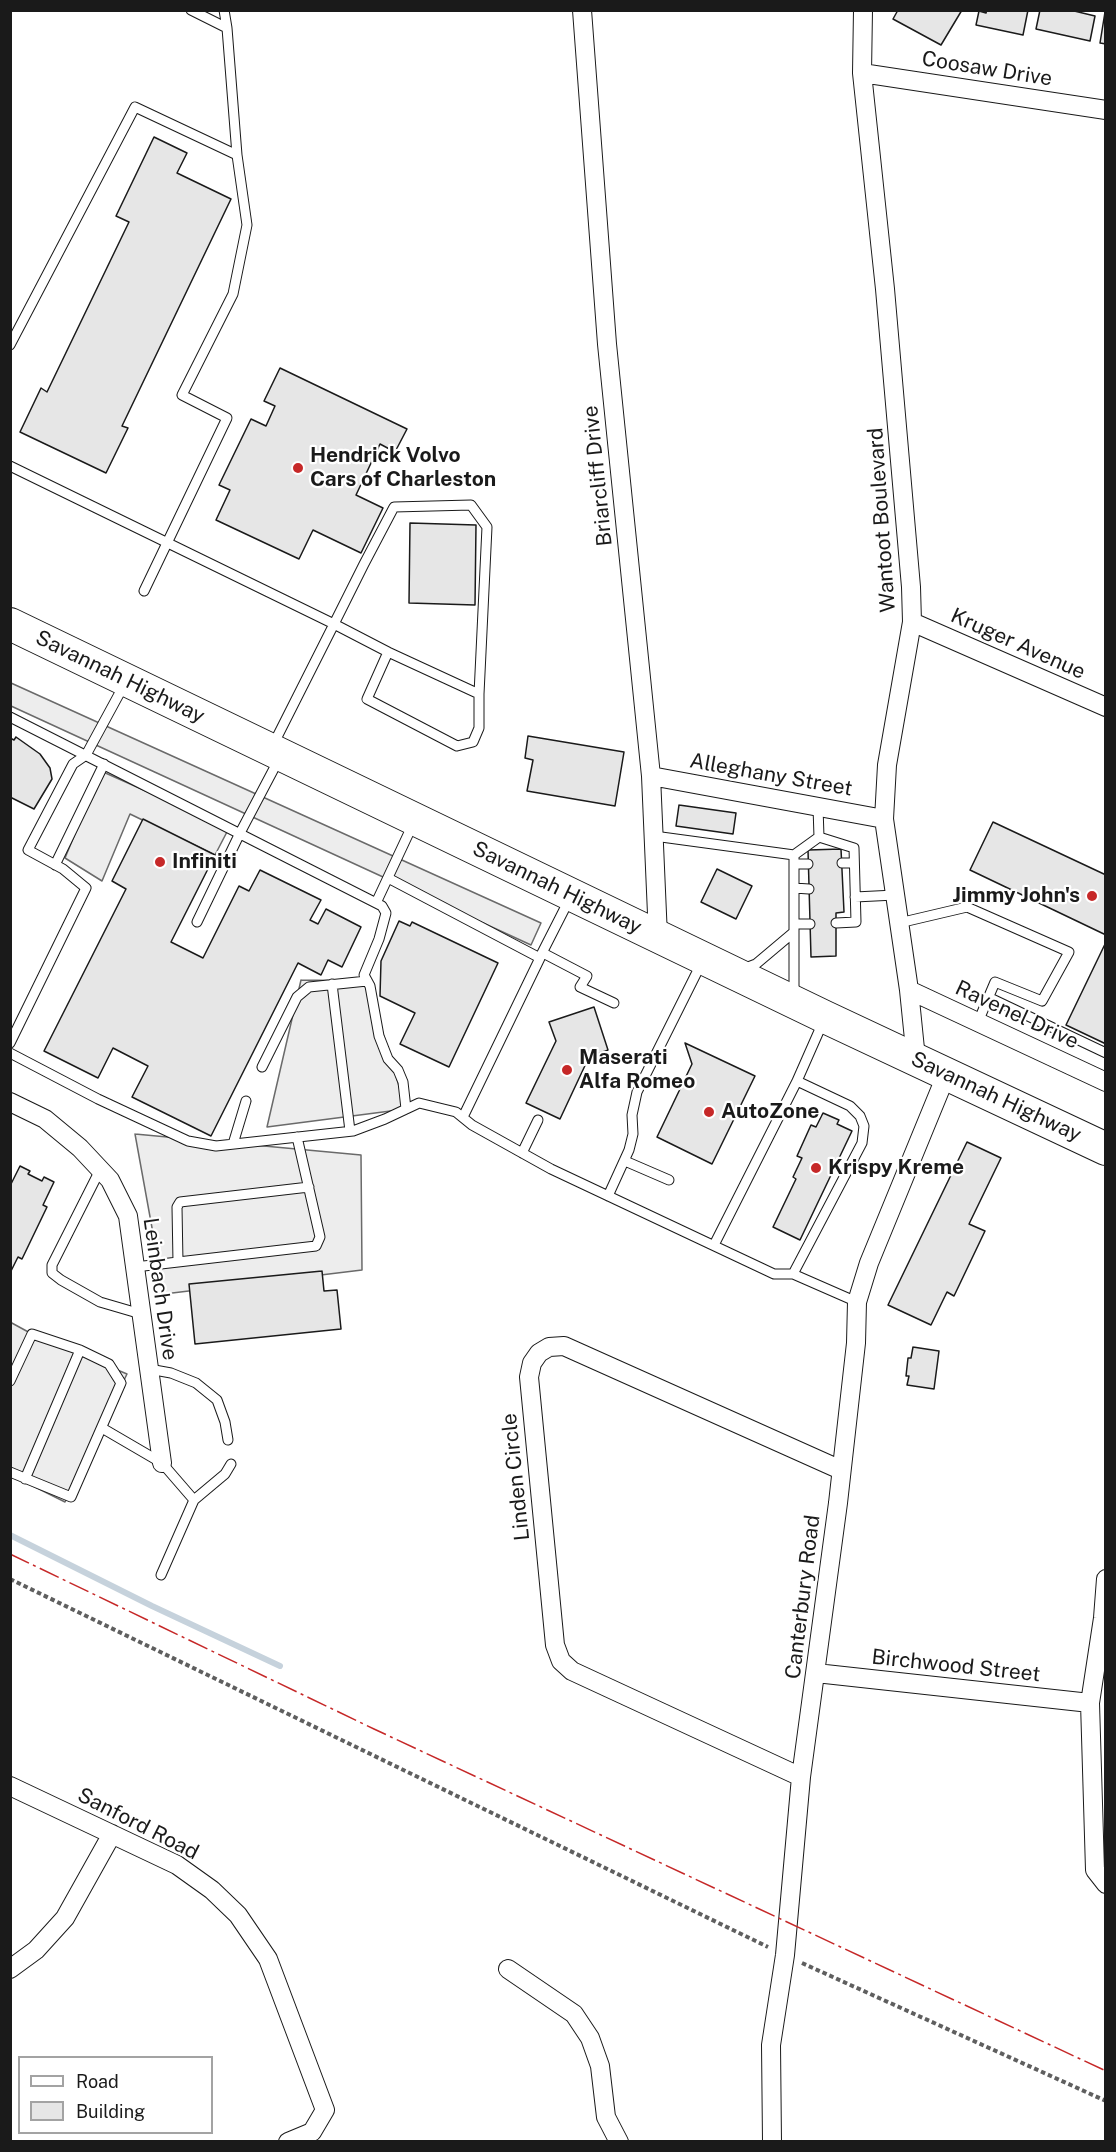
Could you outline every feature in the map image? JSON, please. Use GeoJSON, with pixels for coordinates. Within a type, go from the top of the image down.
{"type":"FeatureCollection","features":[{"type":"Feature","properties":{"kind":"highway","name":"Savannah Highway"},"geometry":{"type":"LineString","coordinates":[[10,624],[825,1017],[1106,1149]]}},
{"type":"Feature","properties":{"kind":"street","name":"Briarcliff Drive"},"geometry":{"type":"LineString","coordinates":[[582,10],[607,344],[651,776],[658,937]]}},
{"type":"Feature","properties":{"kind":"street","name":"Wantoot Boulevard"},"geometry":{"type":"LineString","coordinates":[[863,10],[862,72],[885,289],[912,587],[912,622],[887,765],[884,819],[909,990],[916,1059]]}},
{"type":"Feature","properties":{"kind":"street","name":"Coosaw Drive"},"geometry":{"type":"LineString","coordinates":[[862,72],[1106,110]]}},
{"type":"Feature","properties":{"kind":"street","name":"Kruger Avenue"},"geometry":{"type":"LineString","coordinates":[[912,622],[1106,708]]}},
{"type":"Feature","properties":{"kind":"street","name":"Alleghany Street"},"geometry":{"type":"LineString","coordinates":[[651,776],[884,819]]}},
{"type":"Feature","properties":{"kind":"street","name":"Ravenel Drive"},"geometry":{"type":"LineString","coordinates":[[909,990],[1104,1076]]}},
{"type":"Feature","properties":{"kind":"street","name":"Canterbury Road"},"geometry":{"type":"LineString","coordinates":[[771,2142],[771,2045],[785,1955],[801,1777],[842,1470],[856,1343],[857,1302],[869,1263],[947,1073]]}},
{"type":"Feature","properties":{"kind":"street","name":"Leinbach Drive"},"geometry":{"type":"LineString","coordinates":[[10,1102],[45,1119],[80,1148],[110,1180],[128,1216],[162,1463]]}},
{"type":"Feature","properties":{"kind":"street","name":"Linden Circle"},"geometry":{"type":"LineString","coordinates":[[801,1777],[572,1671],[561,1661],[555,1645],[529,1377],[532,1363],[539,1353],[549,1347],[564,1346],[842,1470]]}},
{"type":"Feature","properties":{"kind":"street"},"geometry":{"type":"LineString","coordinates":[[1106,1579],[1104,1619],[1090,1703],[1095,1870],[1106,1884]]}},
{"type":"Feature","properties":{"kind":"street","name":"Birchwood Street"},"geometry":{"type":"LineString","coordinates":[[816,1673],[1090,1703]]}},
{"type":"Feature","properties":{"kind":"street","name":"Sanford Road"},"geometry":{"type":"LineString","coordinates":[[10,1786],[177,1865],[212,1890],[238,1915],[268,1959],[325,2110],[312,2132],[288,2142]]}},
{"type":"Feature","properties":{"kind":"street"},"geometry":{"type":"LineString","coordinates":[[10,1969],[36,1950],[65,1918],[112,1834]]}},
{"type":"Feature","properties":{"kind":"street"},"geometry":{"type":"LineString","coordinates":[[508,1969],[574,2014],[590,2038],[600,2066],[606,2117],[619,2142]]}},
{"type":"Feature","properties":{"kind":"lane"},"geometry":{"type":"LineString","coordinates":[[191,10],[227,28]]}},
{"type":"Feature","properties":{"kind":"lane"},"geometry":{"type":"LineString","coordinates":[[144,591],[227,418],[182,395],[233,294],[247,225],[237,155],[224,10]]}},
{"type":"Feature","properties":{"kind":"lane"},"geometry":{"type":"LineString","coordinates":[[10,345],[135,107],[237,155]]}},
{"type":"Feature","properties":{"kind":"lane"},"geometry":{"type":"LineString","coordinates":[[10,466],[478,694]]}},
{"type":"Feature","properties":{"kind":"lane"},"geometry":{"type":"LineString","coordinates":[[196,922],[240,833],[334,624],[394,507],[471,505],[487,527],[478,694],[479,728],[473,742],[457,746],[367,699],[388,652]]}},
{"type":"Feature","properties":{"kind":"lane"},"geometry":{"type":"LineString","coordinates":[[10,1043],[86,888],[63,869],[28,850],[73,764],[86,755],[127,680]]}},
{"type":"Feature","properties":{"kind":"lane"},"geometry":{"type":"LineString","coordinates":[[10,717],[382,906],[386,913],[379,939],[364,975],[370,986],[379,1036],[388,1059],[398,1070],[403,1082],[406,1109]]}},
{"type":"Feature","properties":{"kind":"lane"},"geometry":{"type":"LineString","coordinates":[[55,865],[104,764]]}},
{"type":"Feature","properties":{"kind":"lane"},"geometry":{"type":"LineString","coordinates":[[818,807],[819,837]]}},
{"type":"Feature","properties":{"kind":"lane"},"geometry":{"type":"LineString","coordinates":[[376,903],[416,819]]}},
{"type":"Feature","properties":{"kind":"lane"},"geometry":{"type":"LineString","coordinates":[[654,836],[794,859],[808,864]]}},
{"type":"Feature","properties":{"kind":"lane"},"geometry":{"type":"LineString","coordinates":[[794,1002],[794,859],[819,837]]}},
{"type":"Feature","properties":{"kind":"lane"},"geometry":{"type":"LineString","coordinates":[[819,837],[854,848],[856,922],[836,923]]}},
{"type":"Feature","properties":{"kind":"lane"},"geometry":{"type":"LineString","coordinates":[[842,863],[854,863]]}},
{"type":"Feature","properties":{"kind":"lane"},"geometry":{"type":"LineString","coordinates":[[388,878],[587,976],[580,987],[614,1003]]}},
{"type":"Feature","properties":{"kind":"lane"},"geometry":{"type":"LineString","coordinates":[[794,888],[809,889]]}},
{"type":"Feature","properties":{"kind":"lane"},"geometry":{"type":"LineString","coordinates":[[843,889],[855,893],[895,895]]}},
{"type":"Feature","properties":{"kind":"lane"},"geometry":{"type":"LineString","coordinates":[[463,1117],[571,895]]}},
{"type":"Feature","properties":{"kind":"lane"},"geometry":{"type":"LineString","coordinates":[[899,923],[967,907],[1069,952],[1042,1001],[995,982],[978,1022]]}},
{"type":"Feature","properties":{"kind":"lane"},"geometry":{"type":"LineString","coordinates":[[736,973],[756,964],[794,928],[810,924]]}},
{"type":"Feature","properties":{"kind":"lane"},"geometry":{"type":"LineString","coordinates":[[608,1196],[633,1134],[632,1114],[637,1092],[704,958]]}},
{"type":"Feature","properties":{"kind":"lane"},"geometry":{"type":"LineString","coordinates":[[262,1067],[297,997],[309,987],[367,981]]}},
{"type":"Feature","properties":{"kind":"lane"},"geometry":{"type":"LineString","coordinates":[[332,984],[350,1131]]}},
{"type":"Feature","properties":{"kind":"lane"},"geometry":{"type":"LineString","coordinates":[[988,998],[1106,1053]]}},
{"type":"Feature","properties":{"kind":"lane"},"geometry":{"type":"LineString","coordinates":[[714,1245],[797,1081],[825,1017]]}},
{"type":"Feature","properties":{"kind":"lane"},"geometry":{"type":"LineString","coordinates":[[10,1053],[98,1099],[188,1141],[216,1146],[350,1131],[386,1119],[419,1102],[456,1112],[471,1125],[608,1196],[774,1274],[793,1274],[857,1302]]}},
{"type":"Feature","properties":{"kind":"lane"},"geometry":{"type":"LineString","coordinates":[[793,1274],[862,1143],[864,1126],[860,1116],[850,1106],[797,1081]]}},
{"type":"Feature","properties":{"kind":"lane"},"geometry":{"type":"LineString","coordinates":[[233,1144],[246,1101]]}},
{"type":"Feature","properties":{"kind":"lane"},"geometry":{"type":"LineString","coordinates":[[522,1153],[538,1120]]}},
{"type":"Feature","properties":{"kind":"lane"},"geometry":{"type":"LineString","coordinates":[[135,1267],[316,1246],[321,1238],[297,1137]]}},
{"type":"Feature","properties":{"kind":"lane"},"geometry":{"type":"LineString","coordinates":[[624,1161],[669,1180]]}},
{"type":"Feature","properties":{"kind":"lane"},"geometry":{"type":"LineString","coordinates":[[100,1170],[52,1265],[52,1273],[100,1302],[141,1314]]}},
{"type":"Feature","properties":{"kind":"lane"},"geometry":{"type":"LineString","coordinates":[[178,1262],[177,1207],[180,1202],[309,1187]]}},
{"type":"Feature","properties":{"kind":"lane"},"geometry":{"type":"LineString","coordinates":[[10,1382],[32,1335],[80,1350],[109,1364],[121,1383],[71,1497],[10,1472]]}},
{"type":"Feature","properties":{"kind":"lane"},"geometry":{"type":"LineString","coordinates":[[25,1479],[80,1350]]}},
{"type":"Feature","properties":{"kind":"lane"},"geometry":{"type":"LineString","coordinates":[[149,1368],[171,1373],[196,1383],[217,1400],[225,1422],[228,1440]]}},
{"type":"Feature","properties":{"kind":"lane"},"geometry":{"type":"LineString","coordinates":[[102,1428],[162,1463],[194,1500]]}},
{"type":"Feature","properties":{"kind":"lane"},"geometry":{"type":"LineString","coordinates":[[162,1575],[194,1500],[225,1474],[231,1464]]}},
{"type":"Feature","properties":{"kind":"path"},"geometry":{"type":"LineString","coordinates":[[10,1579],[785,1955],[1106,2101]]}},
{"type":"Feature","properties":{"kind":"shaded area"},"geometry":{"type":"Polygon","coordinates":[[[11,683],[541,923],[531,945],[11,706],[11,683]]]}},
{"type":"Feature","properties":{"kind":"shaded area"},"geometry":{"type":"Polygon","coordinates":[[[101,771],[229,828],[215,855],[130,814],[102,881],[65,858],[101,771]]]}},
{"type":"Feature","properties":{"kind":"shaded area"},"geometry":{"type":"Polygon","coordinates":[[[301,980],[367,981],[406,1109],[267,1127],[301,980]]]}},
{"type":"Feature","properties":{"kind":"shaded area"},"geometry":{"type":"Polygon","coordinates":[[[135,1134],[361,1155],[362,1270],[164,1294],[135,1134]]]}},
{"type":"Feature","properties":{"kind":"shaded area"},"geometry":{"type":"Polygon","coordinates":[[[10,1322],[32,1334],[127,1374],[65,1502],[11,1475],[10,1322]]]}},
{"type":"Feature","properties":{"kind":"building"},"geometry":{"type":"Polygon","coordinates":[[[898,10],[962,10],[941,45],[893,19],[898,10]]]}},
{"type":"Feature","properties":{"kind":"building"},"geometry":{"type":"Polygon","coordinates":[[[987,10],[1028,10],[1023,35],[976,25],[979,11],[986,13],[987,10]]]}},
{"type":"Feature","properties":{"kind":"building"},"geometry":{"type":"Polygon","coordinates":[[[1040,10],[1070,10],[1095,16],[1090,41],[1036,29],[1040,10]]]}},
{"type":"Feature","properties":{"kind":"building"},"geometry":{"type":"Polygon","coordinates":[[[1106,12],[1106,44],[1100,43],[1106,12]]]}},
{"type":"Feature","properties":{"kind":"building"},"geometry":{"type":"Polygon","coordinates":[[[154,137],[187,153],[177,173],[231,199],[122,426],[128,428],[106,473],[20,432],[41,388],[47,392],[129,222],[116,216],[154,137]]]}},
{"type":"Feature","properties":{"kind":"building","name":"Hendrick Volvo Cars of Charleston"},"geometry":{"type":"Polygon","coordinates":[[[280,368],[407,429],[395,452],[380,444],[356,495],[383,508],[361,553],[313,530],[299,559],[216,520],[230,490],[219,485],[251,419],[266,426],[275,406],[264,401],[280,368]]]}},
{"type":"Feature","properties":{"kind":"building"},"geometry":{"type":"Polygon","coordinates":[[[410,523],[476,525],[475,605],[409,603],[410,523]]]}},
{"type":"Feature","properties":{"kind":"building"},"geometry":{"type":"Polygon","coordinates":[[[528,736],[624,752],[615,806],[527,791],[533,760],[525,758],[528,736]]]}},
{"type":"Feature","properties":{"kind":"building"},"geometry":{"type":"Polygon","coordinates":[[[16,737],[40,754],[50,768],[52,779],[34,809],[10,797],[10,738],[14,740],[16,737]]]}},
{"type":"Feature","properties":{"kind":"building"},"geometry":{"type":"Polygon","coordinates":[[[679,805],[736,813],[733,834],[676,826],[679,805]]]}},
{"type":"Feature","properties":{"kind":"building"},"geometry":{"type":"Polygon","coordinates":[[[143,819],[215,855],[171,942],[203,958],[239,886],[249,891],[260,870],[321,900],[310,920],[318,924],[326,909],[361,927],[342,967],[328,960],[321,975],[298,963],[211,1136],[132,1097],[148,1066],[113,1048],[98,1078],[44,1051],[126,889],[112,881],[143,819]]]}},
{"type":"Feature","properties":{"kind":"building"},"geometry":{"type":"Polygon","coordinates":[[[993,822],[1106,875],[1106,935],[970,870],[993,822]]]}},
{"type":"Feature","properties":{"kind":"building"},"geometry":{"type":"Polygon","coordinates":[[[841,849],[844,912],[836,913],[836,956],[811,957],[808,850],[841,849]]]}},
{"type":"Feature","properties":{"kind":"building"},"geometry":{"type":"Polygon","coordinates":[[[717,869],[752,886],[736,919],[701,902],[717,869]]]}},
{"type":"Feature","properties":{"kind":"building"},"geometry":{"type":"Polygon","coordinates":[[[399,921],[410,926],[412,922],[498,963],[449,1067],[400,1044],[415,1013],[380,996],[381,961],[399,921]]]}},
{"type":"Feature","properties":{"kind":"building"},"geometry":{"type":"Polygon","coordinates":[[[1106,942],[1106,1044],[1066,1025],[1106,942]]]}},
{"type":"Feature","properties":{"kind":"building"},"geometry":{"type":"Polygon","coordinates":[[[594,1007],[608,1050],[589,1057],[560,1119],[526,1103],[556,1041],[549,1022],[594,1007]]]}},
{"type":"Feature","properties":{"kind":"building"},"geometry":{"type":"Polygon","coordinates":[[[685,1043],[755,1076],[712,1164],[657,1137],[692,1064],[685,1043]]]}},
{"type":"Feature","properties":{"kind":"building","name":"Krispy Kreme"},"geometry":{"type":"Polygon","coordinates":[[[823,1113],[839,1120],[837,1124],[852,1131],[800,1240],[773,1227],[796,1179],[793,1177],[802,1158],[797,1156],[811,1125],[816,1127],[823,1113]]]}},
{"type":"Feature","properties":{"kind":"building"},"geometry":{"type":"Polygon","coordinates":[[[967,1142],[1001,1158],[969,1224],[985,1231],[954,1296],[947,1292],[931,1325],[888,1305],[967,1142]]]}},
{"type":"Feature","properties":{"kind":"building"},"geometry":{"type":"Polygon","coordinates":[[[20,1166],[30,1171],[28,1174],[42,1181],[44,1177],[54,1182],[43,1205],[47,1207],[22,1259],[18,1257],[10,1273],[10,1186],[20,1166]]]}},
{"type":"Feature","properties":{"kind":"building"},"geometry":{"type":"Polygon","coordinates":[[[322,1271],[324,1291],[337,1290],[341,1329],[195,1344],[189,1284],[322,1271]]]}},
{"type":"Feature","properties":{"kind":"building"},"geometry":{"type":"Polygon","coordinates":[[[913,1347],[939,1351],[934,1389],[907,1385],[908,1358],[911,1358],[913,1347]]]}},
{"type":"Feature","properties":{"kind":"waterway"},"geometry":{"type":"LineString","coordinates":[[10,1535],[152,1606],[280,1666]]}},
{"type":"Feature","properties":{"kind":"power"},"geometry":{"type":"LineString","coordinates":[[10,1554],[374,1729],[1106,2071]]}},
{"type":"Feature","properties":{"kind":"place","name":"Hendrick Volvo Cars of Charleston"},"geometry":{"type":"Point","coordinates":[298,468]}},
{"type":"Feature","properties":{"kind":"place","name":"Infiniti"},"geometry":{"type":"Point","coordinates":[160,862]}},
{"type":"Feature","properties":{"kind":"place","name":"Jimmy John's"},"geometry":{"type":"Point","coordinates":[1092,896]}},
{"type":"Feature","properties":{"kind":"place","name":"Maserati Alfa Romeo"},"geometry":{"type":"Point","coordinates":[567,1070]}},
{"type":"Feature","properties":{"kind":"place","name":"AutoZone"},"geometry":{"type":"Point","coordinates":[709,1112]}},
{"type":"Feature","properties":{"kind":"place","name":"Krispy Kreme"},"geometry":{"type":"Point","coordinates":[816,1168]}}]}
